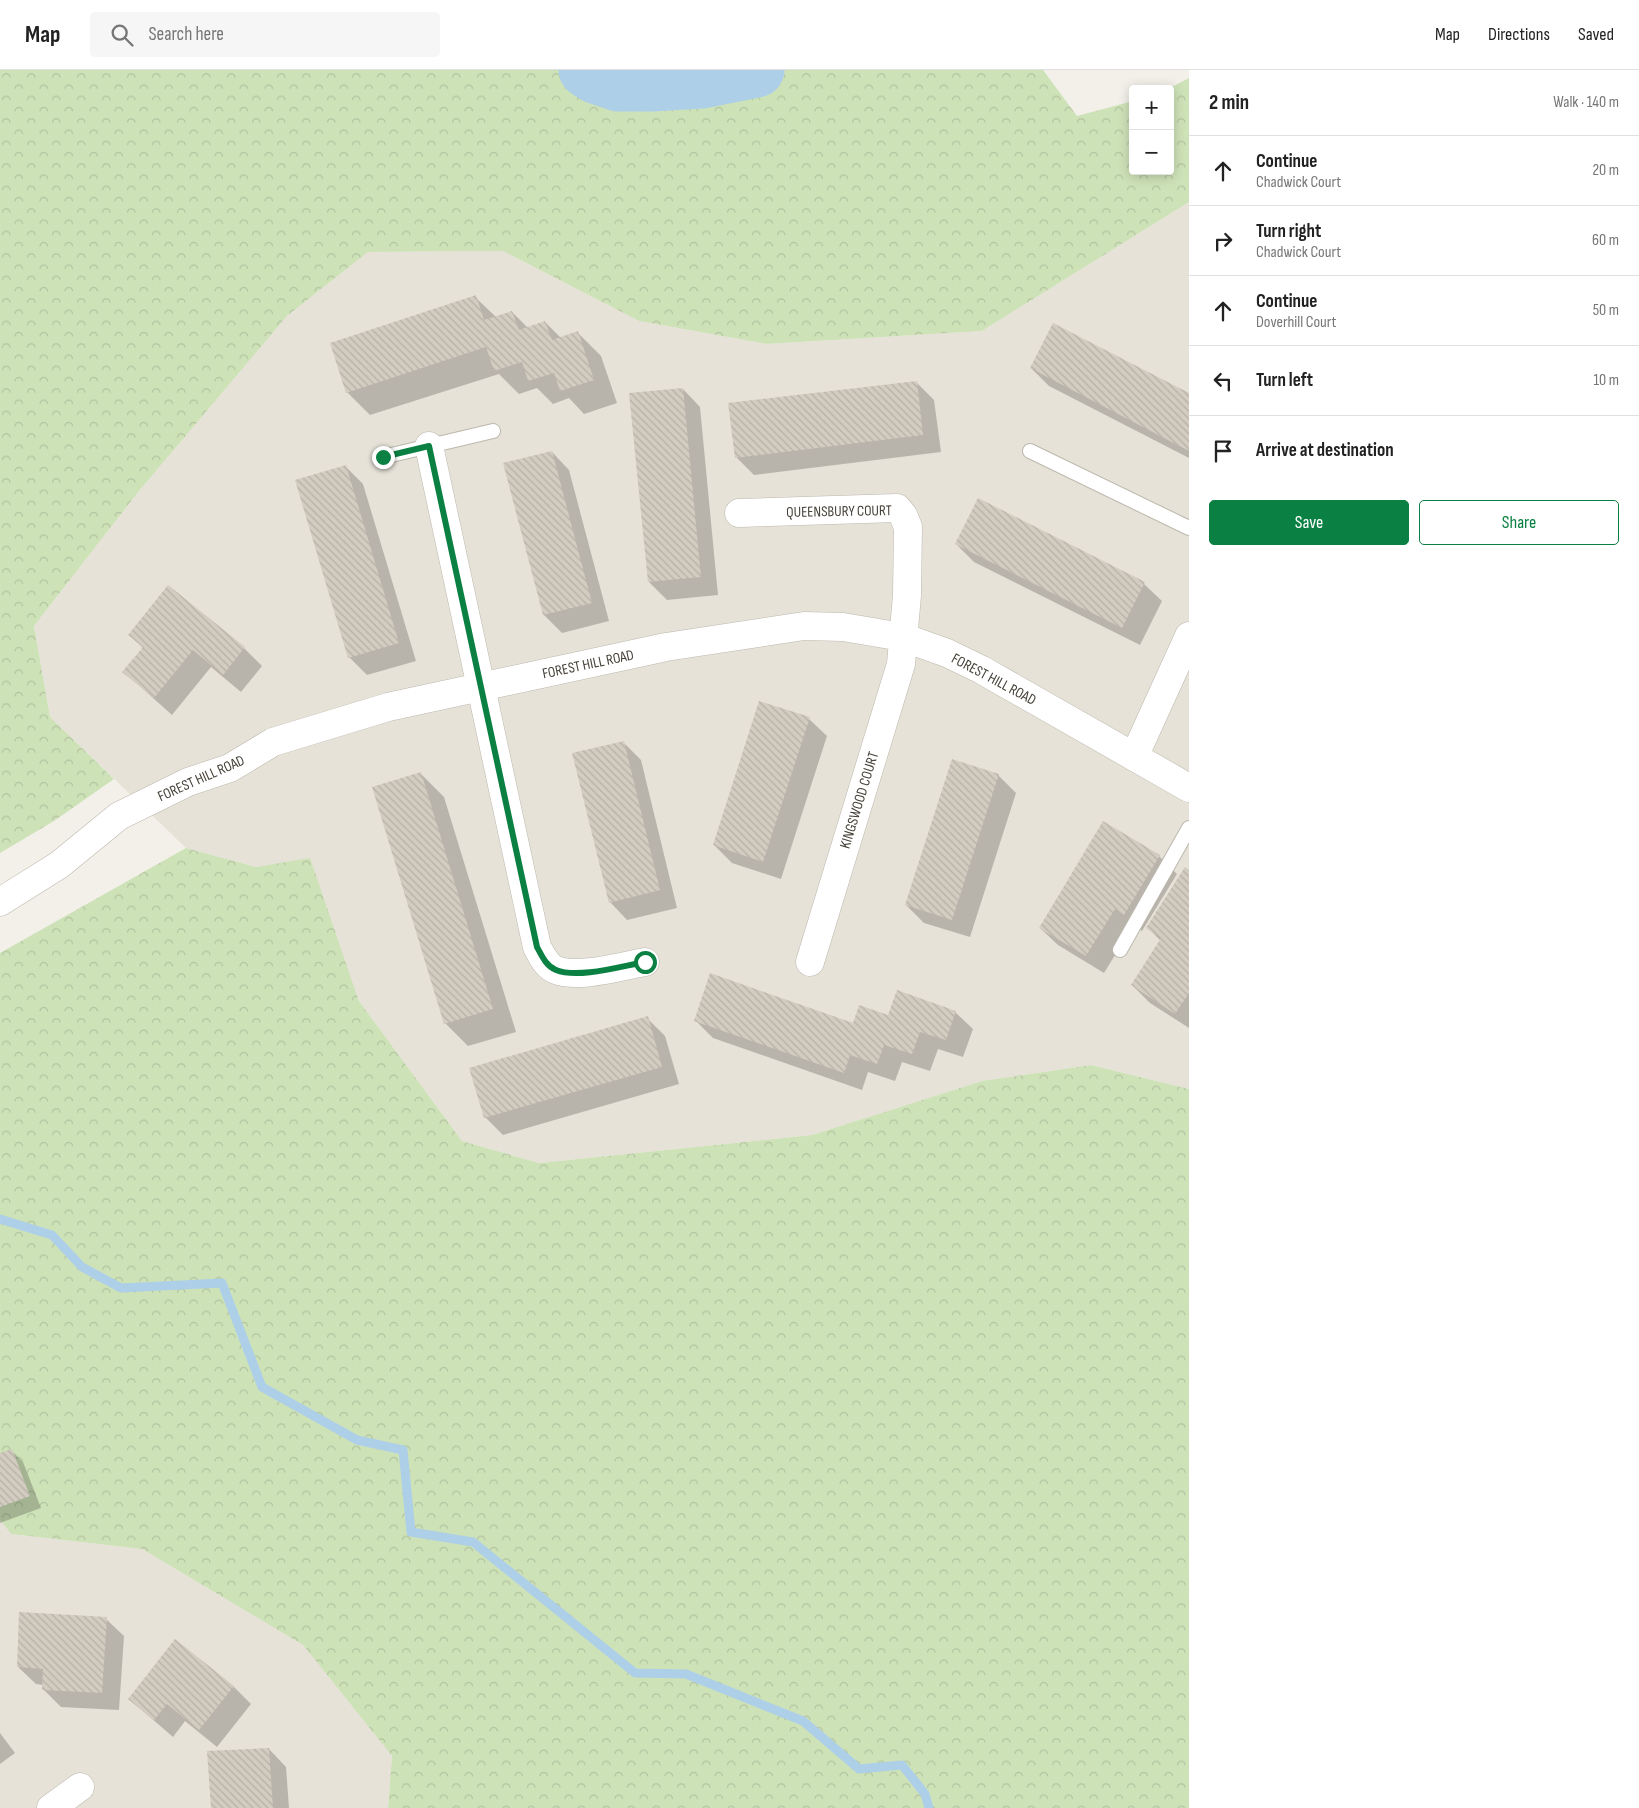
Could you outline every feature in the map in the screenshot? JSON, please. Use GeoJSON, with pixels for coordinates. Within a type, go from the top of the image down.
{"type":"FeatureCollection","features":[{"type":"Feature","properties":{"kind":"street"},"geometry":{"type":"LineString","coordinates":[[429,446],[537,947],[545,962],[555,970],[571,974],[645,962]]}},
{"type":"Feature","properties":{"kind":"street","name":"QUEENSBURY COURT"},"geometry":{"type":"LineString","coordinates":[[739,513],[897,508],[904,515],[908,527],[906,595],[902,637]]}},
{"type":"Feature","properties":{"kind":"street","name":"FOREST HILL ROAD"},"geometry":{"type":"LineString","coordinates":[[0,902],[59,865],[118,816],[188,782],[230,768],[273,742],[388,707],[666,647],[804,626],[843,627],[902,637],[947,653],[982,670],[1189,788]]}},
{"type":"Feature","properties":{"kind":"street"},"geometry":{"type":"LineString","coordinates":[[1134,757],[1189,636]]}},
{"type":"Feature","properties":{"kind":"street","name":"KINGSWOOD COURT"},"geometry":{"type":"LineString","coordinates":[[810,962],[901,664],[902,637]]}},
{"type":"Feature","properties":{"kind":"street"},"geometry":{"type":"LineString","coordinates":[[51,1808],[80,1787]]}},
{"type":"Feature","properties":{"kind":"lane"},"geometry":{"type":"LineString","coordinates":[[383,457],[493,432]]}},
{"type":"Feature","properties":{"kind":"lane"},"geometry":{"type":"LineString","coordinates":[[1030,451],[1189,528]]}},
{"type":"Feature","properties":{"kind":"lane"},"geometry":{"type":"LineString","coordinates":[[1120,950],[1189,828]]}},
{"type":"Feature","properties":{"kind":"shaded area"},"geometry":{"type":"Polygon","coordinates":[[[1189,202],[1189,1089],[1091,1065],[982,1081],[812,1135],[539,1163],[462,1141],[359,1001],[310,859],[256,867],[186,848],[50,717],[34,626],[139,491],[287,316],[368,252],[503,251],[639,321],[767,344],[982,331],[1189,202]]]}},
{"type":"Feature","properties":{"kind":"shaded area"},"geometry":{"type":"Polygon","coordinates":[[[0,1520],[11,1534],[142,1549],[303,1645],[392,1756],[388,1808],[0,1808],[0,1520]]]}},
{"type":"Feature","properties":{"kind":"green space"},"geometry":{"type":"Polygon","coordinates":[[[0,70],[1043,70],[1077,116],[1129,102],[1129,175],[1174,175],[1174,86],[1189,78],[1189,202],[982,331],[767,344],[639,321],[503,251],[368,252],[287,316],[139,491],[34,626],[50,717],[114,779],[54,821],[0,853],[0,70]]]}},
{"type":"Feature","properties":{"kind":"green space"},"geometry":{"type":"Polygon","coordinates":[[[186,848],[256,867],[310,858],[359,1001],[462,1141],[539,1163],[812,1135],[982,1081],[1091,1065],[1189,1089],[1189,1808],[388,1808],[392,1756],[303,1645],[142,1549],[11,1534],[0,1520],[0,953],[186,848]]]}},
{"type":"Feature","properties":{"kind":"building"},"geometry":{"type":"Polygon","coordinates":[[[476,295],[484,320],[512,311],[519,330],[545,321],[552,340],[578,331],[594,380],[560,391],[554,373],[528,381],[522,362],[494,371],[486,347],[346,393],[330,343],[476,295]]]}},
{"type":"Feature","properties":{"kind":"building"},"geometry":{"type":"Polygon","coordinates":[[[1053,323],[1189,393],[1189,451],[1030,368],[1053,323]]]}},
{"type":"Feature","properties":{"kind":"building"},"geometry":{"type":"Polygon","coordinates":[[[917,381],[923,435],[735,458],[728,403],[917,381]]]}},
{"type":"Feature","properties":{"kind":"building"},"geometry":{"type":"Polygon","coordinates":[[[683,388],[701,577],[648,582],[629,393],[683,388]]]}},
{"type":"Feature","properties":{"kind":"building"},"geometry":{"type":"Polygon","coordinates":[[[552,451],[592,603],[543,615],[503,463],[552,451]]]}},
{"type":"Feature","properties":{"kind":"building"},"geometry":{"type":"Polygon","coordinates":[[[346,465],[399,643],[348,658],[295,480],[346,465]]]}},
{"type":"Feature","properties":{"kind":"building"},"geometry":{"type":"Polygon","coordinates":[[[978,498],[1145,582],[1122,628],[955,544],[978,498]]]}},
{"type":"Feature","properties":{"kind":"building"},"geometry":{"type":"Polygon","coordinates":[[[168,585],[245,647],[223,675],[193,650],[154,698],[122,672],[143,647],[128,635],[168,585]]]}},
{"type":"Feature","properties":{"kind":"building"},"geometry":{"type":"Polygon","coordinates":[[[759,701],[810,717],[763,862],[713,845],[759,701]]]}},
{"type":"Feature","properties":{"kind":"building"},"geometry":{"type":"Polygon","coordinates":[[[624,741],[660,890],[609,903],[572,753],[624,741]]]}},
{"type":"Feature","properties":{"kind":"building"},"geometry":{"type":"Polygon","coordinates":[[[952,759],[999,774],[952,920],[905,905],[952,759]]]}},
{"type":"Feature","properties":{"kind":"building"},"geometry":{"type":"Polygon","coordinates":[[[421,772],[493,1009],[444,1024],[372,787],[421,772]]]}},
{"type":"Feature","properties":{"kind":"building"},"geometry":{"type":"Polygon","coordinates":[[[1103,821],[1160,855],[1124,915],[1115,909],[1086,956],[1039,928],[1103,821]]]}},
{"type":"Feature","properties":{"kind":"building"},"geometry":{"type":"Polygon","coordinates":[[[1185,867],[1189,870],[1189,993],[1175,1014],[1131,985],[1161,938],[1146,928],[1185,867]]]}},
{"type":"Feature","properties":{"kind":"building"},"geometry":{"type":"Polygon","coordinates":[[[710,973],[853,1023],[859,1005],[888,1015],[897,990],[956,1011],[946,1040],[920,1032],[912,1054],[884,1045],[877,1064],[850,1055],[844,1073],[694,1021],[710,973]]]}},
{"type":"Feature","properties":{"kind":"building"},"geometry":{"type":"Polygon","coordinates":[[[648,1016],[662,1067],[484,1118],[469,1068],[648,1016]]]}},
{"type":"Feature","properties":{"kind":"building"},"geometry":{"type":"Polygon","coordinates":[[[12,1449],[30,1496],[0,1507],[0,1453],[12,1449]]]}},
{"type":"Feature","properties":{"kind":"building"},"geometry":{"type":"Polygon","coordinates":[[[19,1612],[107,1617],[102,1693],[42,1690],[43,1669],[17,1667],[19,1612]]]}},
{"type":"Feature","properties":{"kind":"building"},"geometry":{"type":"Polygon","coordinates":[[[175,1639],[234,1686],[199,1730],[167,1704],[154,1720],[128,1699],[175,1639]]]}},
{"type":"Feature","properties":{"kind":"building"},"geometry":{"type":"Polygon","coordinates":[[[269,1748],[273,1808],[211,1808],[207,1751],[269,1748]]]}},
{"type":"Feature","properties":{"kind":"waterway"},"geometry":{"type":"LineString","coordinates":[[586,70],[595,76],[618,84],[702,81],[757,70]]}},
{"type":"Feature","properties":{"kind":"waterway"},"geometry":{"type":"LineString","coordinates":[[0,1219],[52,1235],[82,1267],[121,1288],[222,1283],[262,1387],[357,1440],[403,1450],[411,1532],[473,1542],[635,1673],[686,1674],[803,1721],[859,1769],[902,1765],[925,1794],[929,1808]]}},
{"type":"Feature","properties":{"kind":"route"},"geometry":{"type":"LineString","coordinates":[[383,457],[429,446],[537,947],[545,962],[555,970],[571,974],[645,962]]}}]}
